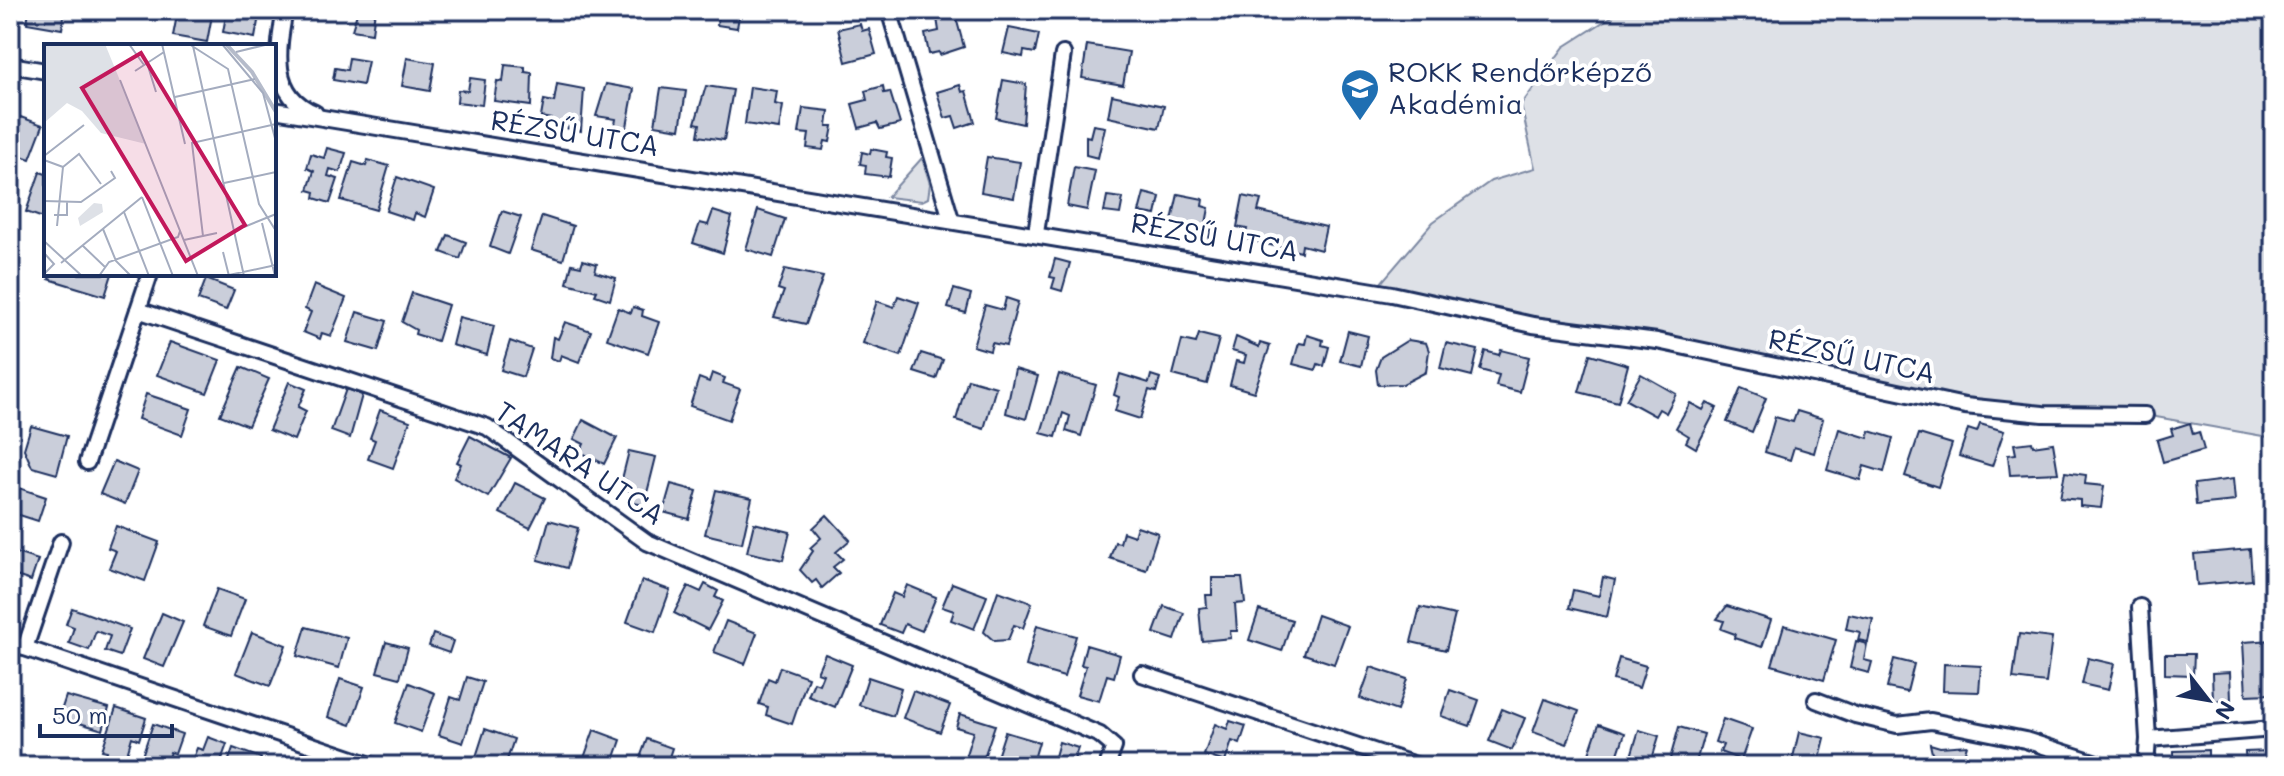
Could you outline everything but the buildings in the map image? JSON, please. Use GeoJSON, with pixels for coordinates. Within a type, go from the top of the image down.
{"type":"FeatureCollection","features":[{"type":"Feature","properties":{"kind":"street"},"geometry":{"type":"LineString","coordinates":[[276,57],[285,10]]}},
{"type":"Feature","properties":{"kind":"street"},"geometry":{"type":"LineString","coordinates":[[889,10],[951,219]]}},
{"type":"Feature","properties":{"kind":"street"},"geometry":{"type":"LineString","coordinates":[[1036,233],[1063,54]]}},
{"type":"Feature","properties":{"kind":"street"},"geometry":{"type":"LineString","coordinates":[[276,64],[294,98],[306,110],[335,121]]}},
{"type":"Feature","properties":{"kind":"street"},"geometry":{"type":"LineString","coordinates":[[10,65],[44,71]]}},
{"type":"Feature","properties":{"kind":"street","name":"RÉZSŰ UTCA"},"geometry":{"type":"LineString","coordinates":[[276,110],[951,219],[1392,294],[1544,327],[1657,341],[1965,406],[2043,414],[2145,415]]}},
{"type":"Feature","properties":{"kind":"street"},"geometry":{"type":"LineString","coordinates":[[87,462],[149,276]]}},
{"type":"Feature","properties":{"kind":"street","name":"TAMARA UTCA"},"geometry":{"type":"LineString","coordinates":[[138,310],[487,427],[647,542],[1100,735],[1114,747],[1107,766]]}},
{"type":"Feature","properties":{"kind":"street"},"geometry":{"type":"LineString","coordinates":[[61,542],[17,646],[374,766]]}},
{"type":"Feature","properties":{"kind":"street"},"geometry":{"type":"LineString","coordinates":[[2140,607],[2148,739],[2146,766]]}},
{"type":"Feature","properties":{"kind":"street"},"geometry":{"type":"LineString","coordinates":[[1142,674],[1418,766]]}},
{"type":"Feature","properties":{"kind":"street"},"geometry":{"type":"LineString","coordinates":[[1816,700],[1855,715],[1897,725],[1931,721],[2025,740],[2106,766]]}},
{"type":"Feature","properties":{"kind":"street"},"geometry":{"type":"LineString","coordinates":[[2148,739],[2274,729]]}},
{"type":"Feature","properties":{"kind":"shaded area"},"geometry":{"type":"Polygon","coordinates":[[[1622,10],[2274,10],[2274,438],[2145,415],[2043,414],[1374,291],[1433,222],[1491,181],[1535,168],[1521,105],[1564,47],[1622,10]]]}},
{"type":"Feature","properties":{"kind":"shaded area"},"geometry":{"type":"Polygon","coordinates":[[[922,158],[930,184],[928,198],[922,201],[887,197],[922,158]]]}},
{"type":"Feature","properties":{"kind":"place","name":"ROKK Rendőrképző Akadémia"},"geometry":{"type":"Point","coordinates":[1360,122]}}]}
